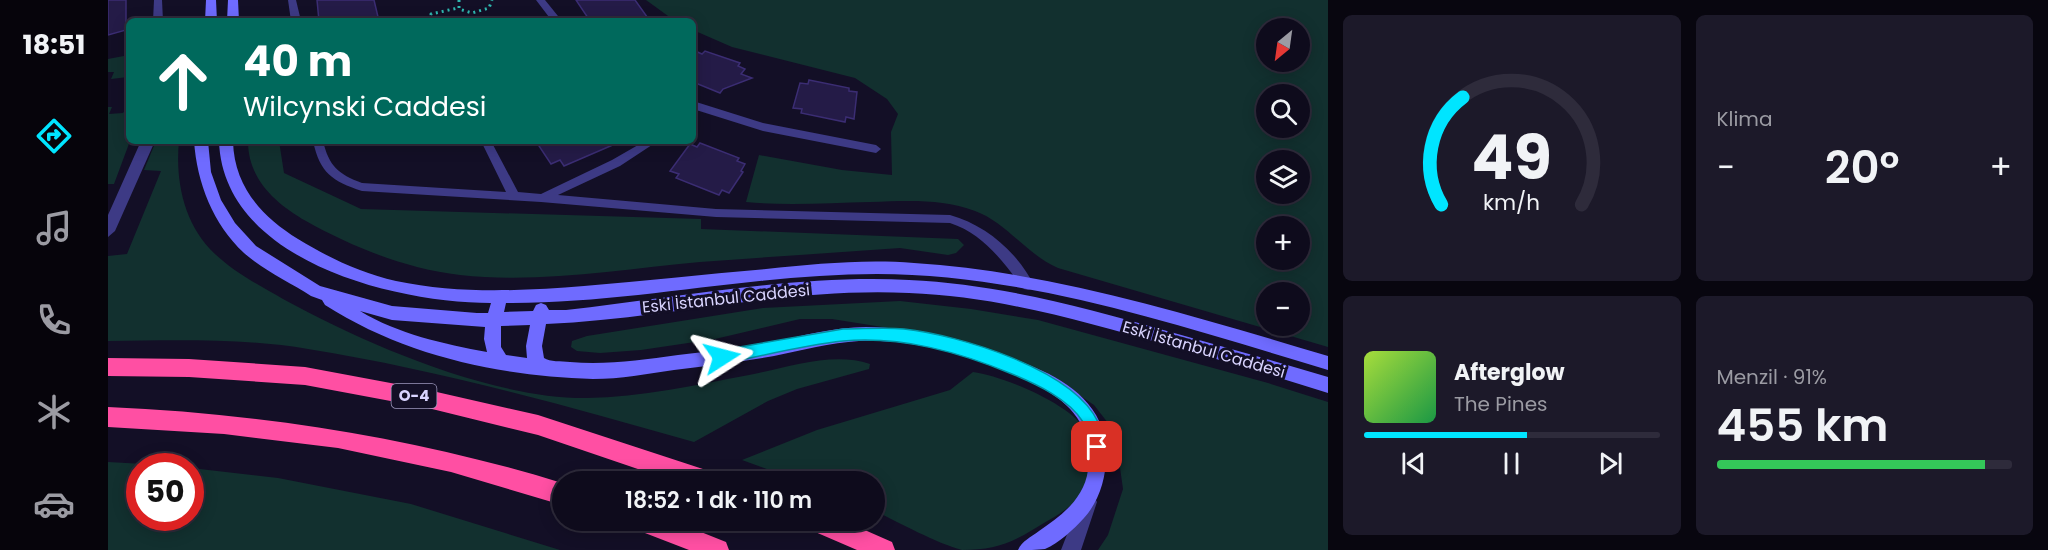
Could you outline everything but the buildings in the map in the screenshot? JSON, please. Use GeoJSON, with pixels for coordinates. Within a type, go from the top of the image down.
{"type":"FeatureCollection","features":[{"type":"Feature","properties":{"kind":"highway","name":"O-4"},"geometry":{"type":"LineString","coordinates":[[108,367],[189,368],[305,376],[428,399],[538,425],[676,471]]}},
{"type":"Feature","properties":{"kind":"highway"},"geometry":{"type":"LineString","coordinates":[[108,417],[264,426],[386,445],[513,478],[552,491]]}},
{"type":"Feature","properties":{"kind":"highway"},"geometry":{"type":"LineString","coordinates":[[669,531],[718,550]]}},
{"type":"Feature","properties":{"kind":"highway"},"geometry":{"type":"LineString","coordinates":[[840,531],[884,550]]}},
{"type":"Feature","properties":{"kind":"main road"},"geometry":{"type":"LineString","coordinates":[[211,0],[211,18]]}},
{"type":"Feature","properties":{"kind":"main road"},"geometry":{"type":"LineString","coordinates":[[233,0],[233,18]]}},
{"type":"Feature","properties":{"kind":"main road","name":"Eski İstanbul Caddesi"},"geometry":{"type":"LineString","coordinates":[[201,144],[206,183],[231,228],[252,250],[276,269],[310,286],[349,302],[410,316],[463,321],[540,318],[839,285],[909,286],[1053,307],[1328,385]]}},
{"type":"Feature","properties":{"kind":"main road","name":"Eski İstanbul Caddesi"},"geometry":{"type":"LineString","coordinates":[[226,144],[228,164],[233,179],[252,210],[267,225],[310,254],[377,283],[410,291],[465,298],[543,296],[855,268],[941,272],[1028,285],[1188,322],[1328,363]]}},
{"type":"Feature","properties":{"kind":"main road"},"geometry":{"type":"LineString","coordinates":[[310,286],[351,316],[382,332],[446,352],[572,369],[618,370],[722,357],[843,335],[870,334],[903,336],[938,342],[989,357],[1051,383],[1087,415],[1096,434],[1098,460],[1094,485],[1082,508],[1028,550]]}},
{"type":"Feature","properties":{"kind":"main road"},"geometry":{"type":"LineString","coordinates":[[539,365],[534,358],[534,349],[543,296]]}},
{"type":"Feature","properties":{"kind":"main road"},"geometry":{"type":"LineString","coordinates":[[500,297],[492,350],[501,361]]}},
{"type":"Feature","properties":{"kind":"street"},"geometry":{"type":"LineString","coordinates":[[108,231],[146,144]]}},
{"type":"Feature","properties":{"kind":"street"},"geometry":{"type":"LineString","coordinates":[[1071,550],[1094,485]]}},
{"type":"Feature","properties":{"kind":"lane"},"geometry":{"type":"LineString","coordinates":[[158,0],[158,18]]}},
{"type":"Feature","properties":{"kind":"lane"},"geometry":{"type":"LineString","coordinates":[[292,0],[295,18]]}},
{"type":"Feature","properties":{"kind":"lane"},"geometry":{"type":"LineString","coordinates":[[540,0],[555,18]]}},
{"type":"Feature","properties":{"kind":"lane"},"geometry":{"type":"LineString","coordinates":[[696,108],[763,127],[876,149]]}},
{"type":"Feature","properties":{"kind":"lane"},"geometry":{"type":"LineString","coordinates":[[319,144],[322,162],[328,170],[344,181],[362,188],[514,196],[716,213],[950,219],[974,227],[988,236],[1028,285]]}},
{"type":"Feature","properties":{"kind":"lane"},"geometry":{"type":"LineString","coordinates":[[488,144],[514,196]]}},
{"type":"Feature","properties":{"kind":"lane"},"geometry":{"type":"LineString","coordinates":[[541,198],[616,163],[648,144]]}},
{"type":"Feature","properties":{"kind":"path"},"geometry":{"type":"LineString","coordinates":[[458,8],[459,0]]}},
{"type":"Feature","properties":{"kind":"path"},"geometry":{"type":"LineString","coordinates":[[458,8],[472,14],[489,8],[492,0]]}},
{"type":"Feature","properties":{"kind":"path"},"geometry":{"type":"LineString","coordinates":[[431,18],[430,14],[458,8]]}},
{"type":"Feature","properties":{"kind":"path"},"geometry":{"type":"LineString","coordinates":[[471,18],[472,14]]}},
{"type":"Feature","properties":{"kind":"green space"},"geometry":{"type":"Polygon","coordinates":[[[646,0],[1328,0],[1328,347],[1290,336],[1310,336],[1310,282],[1256,282],[1256,326],[1058,268],[1036,255],[986,216],[962,207],[923,201],[792,204],[746,202],[759,155],[842,170],[892,175],[891,132],[898,114],[887,99],[855,78],[732,47],[696,31],[696,18],[671,18],[646,0]]]}},
{"type":"Feature","properties":{"kind":"green space"},"geometry":{"type":"Polygon","coordinates":[[[126,56],[126,77],[111,79],[114,72],[108,72],[108,59],[126,56]]]}},
{"type":"Feature","properties":{"kind":"green space"},"geometry":{"type":"Polygon","coordinates":[[[108,107],[112,107],[109,114],[123,113],[126,109],[126,144],[129,144],[114,184],[108,184],[108,107]]]}},
{"type":"Feature","properties":{"kind":"green space"},"geometry":{"type":"Polygon","coordinates":[[[155,144],[179,144],[180,187],[189,216],[204,242],[230,267],[283,299],[352,334],[430,366],[471,379],[550,396],[587,398],[668,390],[825,360],[855,360],[870,364],[869,369],[797,389],[768,401],[694,442],[551,402],[454,378],[308,349],[234,341],[108,341],[108,256],[127,254],[161,171],[144,170],[155,144]]]}},
{"type":"Feature","properties":{"kind":"green space"},"geometry":{"type":"Polygon","coordinates":[[[248,144],[279,144],[284,173],[361,209],[701,219],[701,229],[958,239],[964,245],[956,253],[948,255],[900,248],[700,262],[550,277],[460,275],[420,268],[380,256],[306,221],[274,198],[265,188],[258,178],[249,155],[248,144]]]}},
{"type":"Feature","properties":{"kind":"green space"},"geometry":{"type":"Polygon","coordinates":[[[900,301],[1038,320],[1268,383],[1328,402],[1328,550],[1098,550],[1108,535],[1123,489],[1115,432],[1094,405],[1064,385],[939,336],[832,319],[800,319],[715,339],[641,350],[600,353],[577,351],[571,347],[572,341],[587,336],[763,308],[900,301]]]}},
{"type":"Feature","properties":{"kind":"green space"},"geometry":{"type":"Polygon","coordinates":[[[973,372],[1019,386],[1053,402],[1068,412],[1087,433],[1092,455],[1087,484],[1080,496],[1061,512],[1009,542],[983,549],[962,550],[930,538],[885,516],[885,471],[772,471],[742,460],[817,430],[950,390],[973,372]]]}},
{"type":"Feature","properties":{"kind":"green space"},"geometry":{"type":"Polygon","coordinates":[[[108,462],[126,463],[126,531],[204,531],[204,469],[278,478],[411,504],[560,550],[108,550],[108,462]]]}},
{"type":"Feature","properties":{"kind":"route"},"geometry":{"type":"LineString","coordinates":[[722,357],[843,335],[903,336],[938,342],[989,357],[1051,383],[1073,400],[1087,415],[1096,434],[1097,447]]}}]}
